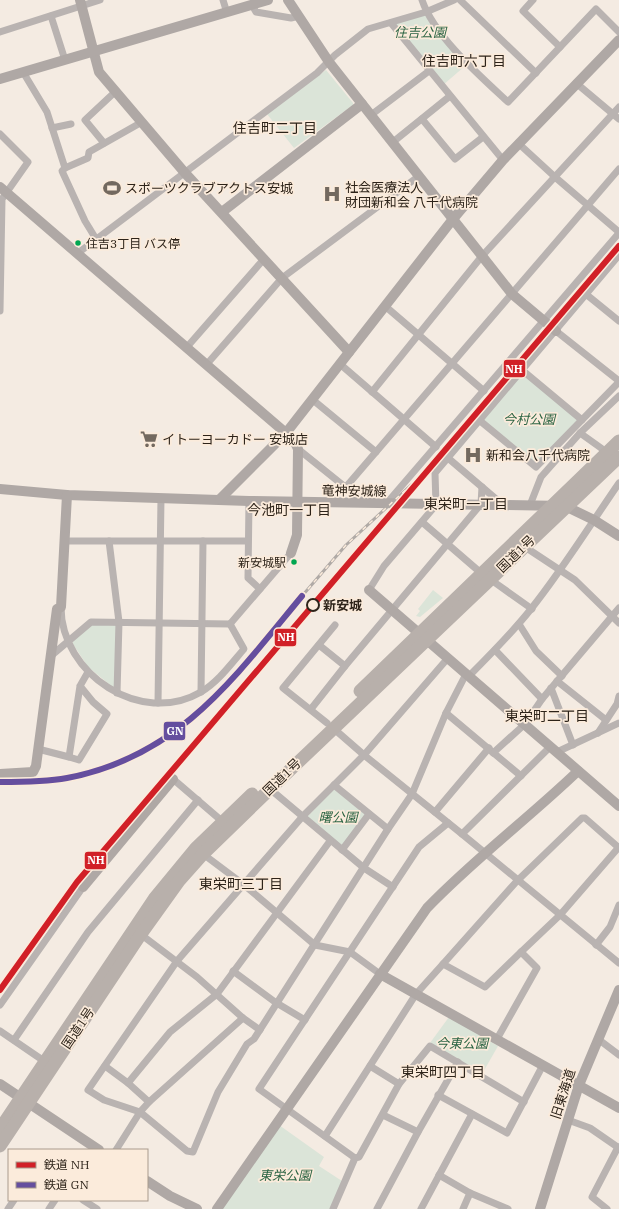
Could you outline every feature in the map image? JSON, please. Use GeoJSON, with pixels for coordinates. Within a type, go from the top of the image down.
{"type":"FeatureCollection","features":[{"type":"Feature","properties":{"kind":"highway","name":"国道1号"},"geometry":{"type":"LineString","coordinates":[[485,577],[525,547],[615,458],[619,441]]}},
{"type":"Feature","properties":{"kind":"highway","name":"国道1号"},"geometry":{"type":"LineString","coordinates":[[0,1129],[24,1100],[182,864],[222,822],[330,725],[485,577],[552,506],[615,458]]}},
{"type":"Feature","properties":{"kind":"highway","name":"国道1号"},"geometry":{"type":"LineString","coordinates":[[0,1146],[44,1061],[137,931],[203,854],[270,789],[330,725]]}},
{"type":"Feature","properties":{"kind":"street"},"geometry":{"type":"LineString","coordinates":[[0,32],[51,16],[81,3],[100,0]]}},
{"type":"Feature","properties":{"kind":"street"},"geometry":{"type":"LineString","coordinates":[[223,0],[227,13]]}},
{"type":"Feature","properties":{"kind":"street"},"geometry":{"type":"LineString","coordinates":[[0,79],[268,0]]}},
{"type":"Feature","properties":{"kind":"street"},"geometry":{"type":"LineString","coordinates":[[288,0],[329,62],[512,294],[619,382],[536,467],[479,420]]}},
{"type":"Feature","properties":{"kind":"street"},"geometry":{"type":"LineString","coordinates":[[422,0],[426,12],[464,61],[508,102],[596,9],[619,32]]}},
{"type":"Feature","properties":{"kind":"street"},"geometry":{"type":"LineString","coordinates":[[78,253],[317,73],[334,55],[368,29],[426,12],[454,0]]}},
{"type":"Feature","properties":{"kind":"street"},"geometry":{"type":"LineString","coordinates":[[460,0],[536,73]]}},
{"type":"Feature","properties":{"kind":"street"},"geometry":{"type":"LineString","coordinates":[[534,0],[523,12],[560,47]]}},
{"type":"Feature","properties":{"kind":"street"},"geometry":{"type":"LineString","coordinates":[[81,3],[92,52],[99,72],[185,173],[349,352]]}},
{"type":"Feature","properties":{"kind":"street"},"geometry":{"type":"LineString","coordinates":[[252,5],[256,12],[291,18],[299,16]]}},
{"type":"Feature","properties":{"kind":"street"},"geometry":{"type":"LineString","coordinates":[[51,16],[65,60]]}},
{"type":"Feature","properties":{"kind":"street"},"geometry":{"type":"LineString","coordinates":[[390,23],[503,160]]}},
{"type":"Feature","properties":{"kind":"street"},"geometry":{"type":"LineString","coordinates":[[220,499],[286,432],[313,400],[453,219],[503,160],[619,40]]}},
{"type":"Feature","properties":{"kind":"street"},"geometry":{"type":"LineString","coordinates":[[371,115],[429,71]]}},
{"type":"Feature","properties":{"kind":"street"},"geometry":{"type":"LineString","coordinates":[[23,72],[46,112],[65,168]]}},
{"type":"Feature","properties":{"kind":"street"},"geometry":{"type":"LineString","coordinates":[[576,83],[619,119]]}},
{"type":"Feature","properties":{"kind":"street"},"geometry":{"type":"LineString","coordinates":[[104,143],[85,120],[116,92]]}},
{"type":"Feature","properties":{"kind":"street"},"geometry":{"type":"LineString","coordinates":[[393,142],[450,96]]}},
{"type":"Feature","properties":{"kind":"street"},"geometry":{"type":"LineString","coordinates":[[222,212],[362,104]]}},
{"type":"Feature","properties":{"kind":"street"},"geometry":{"type":"LineString","coordinates":[[372,392],[482,256],[619,107]]}},
{"type":"Feature","properties":{"kind":"street"},"geometry":{"type":"LineString","coordinates":[[422,119],[454,159],[483,137]]}},
{"type":"Feature","properties":{"kind":"street"},"geometry":{"type":"LineString","coordinates":[[96,239],[85,221],[62,171],[65,168],[88,158],[89,152],[142,122]]}},
{"type":"Feature","properties":{"kind":"street"},"geometry":{"type":"LineString","coordinates":[[52,128],[71,124]]}},
{"type":"Feature","properties":{"kind":"street"},"geometry":{"type":"LineString","coordinates":[[0,134],[28,162],[3,190],[0,311]]}},
{"type":"Feature","properties":{"kind":"street"},"geometry":{"type":"LineString","coordinates":[[386,504],[619,232],[554,177],[518,143]]}},
{"type":"Feature","properties":{"kind":"street"},"geometry":{"type":"LineString","coordinates":[[345,488],[619,169]]}},
{"type":"Feature","properties":{"kind":"street"},"geometry":{"type":"LineString","coordinates":[[207,364],[282,278],[419,176]]}},
{"type":"Feature","properties":{"kind":"street"},"geometry":{"type":"LineString","coordinates":[[3,190],[294,440],[298,449],[298,502],[297,535],[291,553],[230,624]]}},
{"type":"Feature","properties":{"kind":"street"},"geometry":{"type":"LineString","coordinates":[[619,255],[587,295],[435,473],[436,505],[384,566],[369,590],[619,806]]}},
{"type":"Feature","properties":{"kind":"street"},"geometry":{"type":"LineString","coordinates":[[187,347],[264,259]]}},
{"type":"Feature","properties":{"kind":"street"},"geometry":{"type":"LineString","coordinates":[[587,295],[618,318]]}},
{"type":"Feature","properties":{"kind":"street"},"geometry":{"type":"LineString","coordinates":[[385,306],[484,391]]}},
{"type":"Feature","properties":{"kind":"street"},"geometry":{"type":"LineString","coordinates":[[340,364],[436,447]]}},
{"type":"Feature","properties":{"kind":"street"},"geometry":{"type":"LineString","coordinates":[[522,370],[582,420]]}},
{"type":"Feature","properties":{"kind":"street"},"geometry":{"type":"LineString","coordinates":[[530,505],[541,477],[580,433],[619,396]]}},
{"type":"Feature","properties":{"kind":"street"},"geometry":{"type":"LineString","coordinates":[[313,400],[376,452]]}},
{"type":"Feature","properties":{"kind":"street"},"geometry":{"type":"LineString","coordinates":[[580,433],[615,458]]}},
{"type":"Feature","properties":{"kind":"street"},"geometry":{"type":"LineString","coordinates":[[298,449],[366,504]]}},
{"type":"Feature","properties":{"kind":"street"},"geometry":{"type":"LineString","coordinates":[[448,458],[496,499],[497,504]]}},
{"type":"Feature","properties":{"kind":"street"},"geometry":{"type":"LineString","coordinates":[[448,658],[364,755],[303,816],[242,884],[177,961],[88,1090],[104,1100],[140,1112],[187,1151],[193,1152],[218,1092],[247,1044],[254,1039],[278,1003],[388,829],[412,794],[446,713],[467,675],[495,650],[532,609],[561,570],[619,483]]}},
{"type":"Feature","properties":{"kind":"street"},"geometry":{"type":"LineString","coordinates":[[311,709],[345,666],[449,545],[481,504],[482,487]]}},
{"type":"Feature","properties":{"kind":"street","name":"竜神安城線"},"geometry":{"type":"LineString","coordinates":[[0,489],[67,495],[249,501],[565,506],[594,520],[619,536]]}},
{"type":"Feature","properties":{"kind":"street"},"geometry":{"type":"LineString","coordinates":[[67,495],[61,607],[68,641],[88,672],[102,685],[136,701],[158,703],[182,700],[201,692],[221,676],[244,649],[230,624]]}},
{"type":"Feature","properties":{"kind":"street"},"geometry":{"type":"LineString","coordinates":[[158,703],[161,498]]}},
{"type":"Feature","properties":{"kind":"street"},"geometry":{"type":"LineString","coordinates":[[249,501],[248,578],[260,589]]}},
{"type":"Feature","properties":{"kind":"street"},"geometry":{"type":"LineString","coordinates":[[422,522],[485,577],[532,609]]}},
{"type":"Feature","properties":{"kind":"street"},"geometry":{"type":"LineString","coordinates":[[65,541],[248,541]]}},
{"type":"Feature","properties":{"kind":"street"},"geometry":{"type":"LineString","coordinates":[[109,541],[119,622],[117,693]]}},
{"type":"Feature","properties":{"kind":"street"},"geometry":{"type":"LineString","coordinates":[[201,692],[203,541]]}},
{"type":"Feature","properties":{"kind":"street"},"geometry":{"type":"LineString","coordinates":[[525,547],[579,583],[619,623]]}},
{"type":"Feature","properties":{"kind":"street"},"geometry":{"type":"LineString","coordinates":[[0,774],[33,772],[38,749],[52,655],[57,609],[61,607]]}},
{"type":"Feature","properties":{"kind":"street"},"geometry":{"type":"LineString","coordinates":[[435,812],[491,750],[525,724],[542,699],[619,608]]}},
{"type":"Feature","properties":{"kind":"street"},"geometry":{"type":"LineString","coordinates":[[52,655],[91,622],[230,624]]}},
{"type":"Feature","properties":{"kind":"street"},"geometry":{"type":"LineString","coordinates":[[519,624],[536,651],[560,678],[606,720]]}},
{"type":"Feature","properties":{"kind":"street"},"geometry":{"type":"LineString","coordinates":[[335,625],[283,688],[311,709],[364,755],[619,963]]}},
{"type":"Feature","properties":{"kind":"street"},"geometry":{"type":"LineString","coordinates":[[319,645],[345,666]]}},
{"type":"Feature","properties":{"kind":"street"},"geometry":{"type":"LineString","coordinates":[[495,650],[542,699]]}},
{"type":"Feature","properties":{"kind":"street"},"geometry":{"type":"LineString","coordinates":[[69,757],[80,686],[88,672]]}},
{"type":"Feature","properties":{"kind":"street"},"geometry":{"type":"LineString","coordinates":[[38,749],[79,760],[107,714],[93,702],[80,686]]}},
{"type":"Feature","properties":{"kind":"street"},"geometry":{"type":"LineString","coordinates":[[551,688],[573,745]]}},
{"type":"Feature","properties":{"kind":"street"},"geometry":{"type":"LineString","coordinates":[[598,733],[617,704],[619,696]]}},
{"type":"Feature","properties":{"kind":"street"},"geometry":{"type":"LineString","coordinates":[[446,713],[521,776]]}},
{"type":"Feature","properties":{"kind":"street"},"geometry":{"type":"LineString","coordinates":[[462,834],[521,776],[553,750],[573,745],[619,723]]}},
{"type":"Feature","properties":{"kind":"street"},"geometry":{"type":"LineString","coordinates":[[217,1209],[427,908],[452,882],[541,807],[578,771]]}},
{"type":"Feature","properties":{"kind":"street"},"geometry":{"type":"LineString","coordinates":[[0,1005],[83,887],[173,779],[222,822]]}},
{"type":"Feature","properties":{"kind":"street"},"geometry":{"type":"LineString","coordinates":[[334,785],[388,829]]}},
{"type":"Feature","properties":{"kind":"street"},"geometry":{"type":"LineString","coordinates":[[270,789],[303,816],[330,841],[364,868],[393,887]]}},
{"type":"Feature","properties":{"kind":"street"},"geometry":{"type":"LineString","coordinates":[[14,1040],[88,932],[198,800]]}},
{"type":"Feature","properties":{"kind":"street"},"geometry":{"type":"LineString","coordinates":[[342,850],[369,814]]}},
{"type":"Feature","properties":{"kind":"street"},"geometry":{"type":"LineString","coordinates":[[324,1136],[416,994],[517,880],[582,818],[585,818],[619,848],[560,915],[485,987],[443,964]]}},
{"type":"Feature","properties":{"kind":"street"},"geometry":{"type":"LineString","coordinates":[[355,1158],[259,1089],[418,847],[448,823]]}},
{"type":"Feature","properties":{"kind":"street"},"geometry":{"type":"LineString","coordinates":[[128,1083],[170,1032],[217,994],[330,841]]}},
{"type":"Feature","properties":{"kind":"street"},"geometry":{"type":"LineString","coordinates":[[203,854],[242,884],[315,945],[350,952],[380,974],[619,1108]]}},
{"type":"Feature","properties":{"kind":"street"},"geometry":{"type":"LineString","coordinates":[[596,945],[610,927],[619,905]]}},
{"type":"Feature","properties":{"kind":"street"},"geometry":{"type":"LineString","coordinates":[[137,931],[177,961],[243,1018],[260,1030]]}},
{"type":"Feature","properties":{"kind":"street"},"geometry":{"type":"LineString","coordinates":[[497,1039],[537,968],[521,952]]}},
{"type":"Feature","properties":{"kind":"street"},"geometry":{"type":"LineString","coordinates":[[234,971],[278,1003],[305,1020]]}},
{"type":"Feature","properties":{"kind":"street","name":"旧東海道"},"geometry":{"type":"LineString","coordinates":[[540,1209],[578,1085],[598,1039],[616,1006],[619,990]]}},
{"type":"Feature","properties":{"kind":"street"},"geometry":{"type":"LineString","coordinates":[[117,1149],[140,1112],[149,1102],[243,1018]]}},
{"type":"Feature","properties":{"kind":"street"},"geometry":{"type":"LineString","coordinates":[[0,1031],[44,1061]]}},
{"type":"Feature","properties":{"kind":"street"},"geometry":{"type":"LineString","coordinates":[[598,1039],[619,1055]]}},
{"type":"Feature","properties":{"kind":"street"},"geometry":{"type":"LineString","coordinates":[[333,1209],[355,1158],[359,1157],[399,1084],[430,1046],[524,1102]]}},
{"type":"Feature","properties":{"kind":"street"},"geometry":{"type":"LineString","coordinates":[[377,1209],[438,1095],[458,1062]]}},
{"type":"Feature","properties":{"kind":"street"},"geometry":{"type":"LineString","coordinates":[[438,1095],[507,1133],[543,1065]]}},
{"type":"Feature","properties":{"kind":"street"},"geometry":{"type":"LineString","coordinates":[[105,1066],[128,1083],[149,1102]]}},
{"type":"Feature","properties":{"kind":"street"},"geometry":{"type":"LineString","coordinates":[[370,1066],[399,1084]]}},
{"type":"Feature","properties":{"kind":"street"},"geometry":{"type":"LineString","coordinates":[[3,1089],[24,1100],[98,1149]]}},
{"type":"Feature","properties":{"kind":"street"},"geometry":{"type":"LineString","coordinates":[[421,1209],[472,1114]]}},
{"type":"Feature","properties":{"kind":"street"},"geometry":{"type":"LineString","coordinates":[[383,1115],[418,1132]]}},
{"type":"Feature","properties":{"kind":"street"},"geometry":{"type":"LineString","coordinates":[[568,1120],[590,1128],[618,1148],[592,1197],[608,1209]]}},
{"type":"Feature","properties":{"kind":"street"},"geometry":{"type":"LineString","coordinates":[[439,1175],[470,1193],[503,1208]]}},
{"type":"Feature","properties":{"kind":"street"},"geometry":{"type":"LineString","coordinates":[[148,1182],[170,1196],[197,1209]]}},
{"type":"Feature","properties":{"kind":"street"},"geometry":{"type":"LineString","coordinates":[[463,1209],[470,1193]]}},
{"type":"Feature","properties":{"kind":"street"},"geometry":{"type":"LineString","coordinates":[[85,1201],[97,1209]]}},
{"type":"Feature","properties":{"kind":"green space","name":"住吉公園"},"geometry":{"type":"Polygon","coordinates":[[[426,14],[465,66],[443,85],[393,24],[426,14]]]}},
{"type":"Feature","properties":{"kind":"green space"},"geometry":{"type":"Polygon","coordinates":[[[326,70],[353,103],[353,105],[294,148],[267,114],[326,70]]]}},
{"type":"Feature","properties":{"kind":"green space","name":"今村公園"},"geometry":{"type":"Polygon","coordinates":[[[521,375],[525,375],[577,419],[577,422],[540,461],[534,462],[484,421],[484,418],[521,375]]]}},
{"type":"Feature","properties":{"kind":"green space"},"geometry":{"type":"Polygon","coordinates":[[[433,590],[443,598],[420,617],[416,616],[420,611],[418,609],[433,590]]]}},
{"type":"Feature","properties":{"kind":"green space"},"geometry":{"type":"Polygon","coordinates":[[[93,624],[116,624],[116,687],[114,688],[88,667],[73,644],[73,641],[93,624]]]}},
{"type":"Feature","properties":{"kind":"green space","name":"曙公園"},"geometry":{"type":"Polygon","coordinates":[[[334,789],[365,813],[366,816],[344,845],[341,846],[308,818],[308,816],[334,789]]]}},
{"type":"Feature","properties":{"kind":"green space","name":"今東公園"},"geometry":{"type":"Polygon","coordinates":[[[449,1017],[498,1046],[482,1074],[430,1043],[449,1017]]]}},
{"type":"Feature","properties":{"kind":"green space","name":"東栄公園"},"geometry":{"type":"Polygon","coordinates":[[[279,1125],[324,1157],[319,1166],[342,1181],[331,1209],[220,1209],[279,1125]]]}},
{"type":"Feature","properties":{"kind":"railway"},"geometry":{"type":"LineString","coordinates":[[302,596],[346,545],[411,485]]}},
{"type":"Feature","properties":{"kind":"rail line","name":"NH"},"geometry":{"type":"LineString","coordinates":[[0,990],[77,882],[619,246]]}},
{"type":"Feature","properties":{"kind":"rail line","name":"GN"},"geometry":{"type":"LineString","coordinates":[[0,782],[42,781],[67,778],[106,768],[141,752],[173,733],[201,710],[227,684],[302,596]]}},
{"type":"Feature","properties":{"kind":"place","name":"スポーツクラブアクトス安城"},"geometry":{"type":"Point","coordinates":[112,188]}},
{"type":"Feature","properties":{"kind":"place","name":"社会医療法人 財団新和会 八千代病院"},"geometry":{"type":"Point","coordinates":[332,194]}},
{"type":"Feature","properties":{"kind":"place","name":"住吉3丁目 バス停"},"geometry":{"type":"Point","coordinates":[78,243]}},
{"type":"Feature","properties":{"kind":"place","name":"イトーヨーカドー 安城店"},"geometry":{"type":"Point","coordinates":[149,439]}},
{"type":"Feature","properties":{"kind":"place","name":"新和会八千代病院"},"geometry":{"type":"Point","coordinates":[473,455]}},
{"type":"Feature","properties":{"kind":"place","name":"新安城駅"},"geometry":{"type":"Point","coordinates":[294,562]}},
{"type":"Feature","properties":{"kind":"place","name":"新安城"},"geometry":{"type":"Point","coordinates":[313,605]}},
{"type":"Feature","properties":{"kind":"district","name":"住吉町六丁目"},"geometry":{"type":"Point","coordinates":[464,61]}},
{"type":"Feature","properties":{"kind":"district","name":"住吉町二丁目"},"geometry":{"type":"Point","coordinates":[275,128]}},
{"type":"Feature","properties":{"kind":"district","name":"東栄町一丁目"},"geometry":{"type":"Point","coordinates":[466,504]}},
{"type":"Feature","properties":{"kind":"district","name":"今池町一丁目"},"geometry":{"type":"Point","coordinates":[289,510]}},
{"type":"Feature","properties":{"kind":"district","name":"東栄町二丁目"},"geometry":{"type":"Point","coordinates":[547,716]}},
{"type":"Feature","properties":{"kind":"district","name":"東栄町三丁目"},"geometry":{"type":"Point","coordinates":[241,884]}},
{"type":"Feature","properties":{"kind":"district","name":"東栄町四丁目"},"geometry":{"type":"Point","coordinates":[443,1072]}}]}
